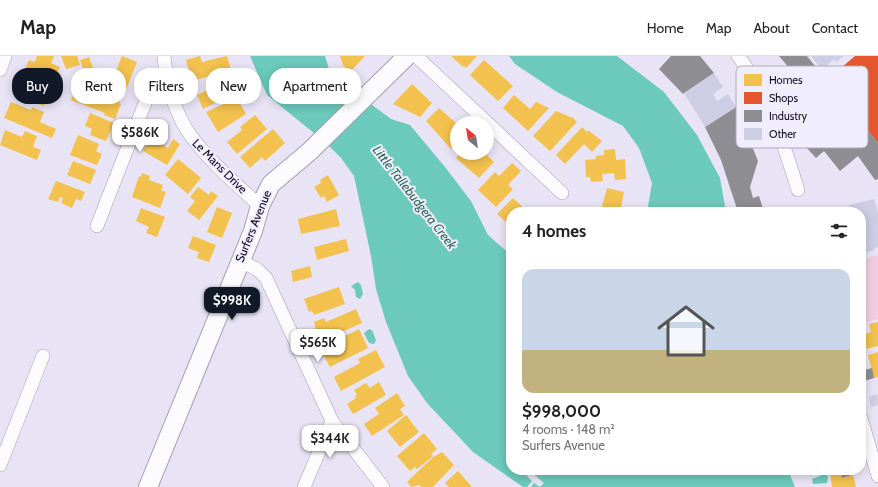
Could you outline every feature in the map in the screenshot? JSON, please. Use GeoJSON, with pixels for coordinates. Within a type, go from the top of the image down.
{"type":"FeatureCollection","features":[{"type":"Feature","properties":{"kind":"street"},"geometry":{"type":"LineString","coordinates":[[0,70],[5,56]]}},
{"type":"Feature","properties":{"kind":"street","name":"Le Mans Drive"},"geometry":{"type":"LineString","coordinates":[[164,56],[165,68]]}},
{"type":"Feature","properties":{"kind":"street","name":"Surfers Avenue"},"geometry":{"type":"LineString","coordinates":[[148,487],[253,231],[260,206],[271,184],[309,152],[407,56]]}},
{"type":"Feature","properties":{"kind":"street"},"geometry":{"type":"LineString","coordinates":[[416,56],[562,193]]}},
{"type":"Feature","properties":{"kind":"street"},"geometry":{"type":"LineString","coordinates":[[738,56],[745,66]]}},
{"type":"Feature","properties":{"kind":"street"},"geometry":{"type":"LineString","coordinates":[[97,226],[145,104]]}},
{"type":"Feature","properties":{"kind":"street","name":"Le Mans Drive"},"geometry":{"type":"LineString","coordinates":[[174,104],[190,135],[260,206]]}},
{"type":"Feature","properties":{"kind":"street"},"geometry":{"type":"LineString","coordinates":[[785,148],[798,190]]}},
{"type":"Feature","properties":{"kind":"street"},"geometry":{"type":"LineString","coordinates":[[240,261],[257,269],[266,278],[332,421],[383,487]]}},
{"type":"Feature","properties":{"kind":"street"},"geometry":{"type":"LineString","coordinates":[[0,465],[43,356]]}},
{"type":"Feature","properties":{"kind":"street"},"geometry":{"type":"LineString","coordinates":[[304,487],[332,421]]}},
{"type":"Feature","properties":{"kind":"street"},"geometry":{"type":"LineString","coordinates":[[866,435],[878,476]]}},
{"type":"Feature","properties":{"kind":"shaded area"},"geometry":{"type":"Polygon","coordinates":[[[878,255],[878,319],[866,323],[866,258],[878,255]]]}},
{"type":"Feature","properties":{"kind":"water"},"geometry":{"type":"Polygon","coordinates":[[[250,56],[325,56],[329,68],[269,68],[269,97],[261,81],[261,68],[255,68],[250,56]]]}},
{"type":"Feature","properties":{"kind":"water"},"geometry":{"type":"Polygon","coordinates":[[[509,56],[617,56],[664,92],[697,135],[720,178],[725,207],[648,207],[652,183],[639,148],[623,126],[557,92],[515,64],[509,56]]]}},
{"type":"Feature","properties":{"kind":"water","name":"Little Tallebudgera Creek"},"geometry":{"type":"Polygon","coordinates":[[[361,97],[391,119],[410,125],[471,201],[488,235],[506,251],[506,475],[790,475],[795,487],[523,487],[473,452],[427,403],[408,376],[386,322],[376,289],[371,256],[354,176],[341,158],[325,142],[278,104],[361,104],[361,97]]]}},
{"type":"Feature","properties":{"kind":"water"},"geometry":{"type":"Polygon","coordinates":[[[358,282],[361,285],[363,294],[360,299],[356,297],[355,290],[351,286],[358,282]]]}},
{"type":"Feature","properties":{"kind":"water"},"geometry":{"type":"Polygon","coordinates":[[[369,329],[372,330],[376,340],[374,344],[369,343],[364,333],[369,329]]]}},
{"type":"Feature","properties":{"kind":"water"},"geometry":{"type":"Polygon","coordinates":[[[822,475],[828,476],[827,483],[813,484],[812,479],[822,475]]]}},
{"type":"Feature","properties":{"kind":"pier"},"geometry":{"type":"Polygon","coordinates":[[[535,475],[544,483],[540,487],[534,483],[531,487],[527,487],[532,481],[527,476],[535,475]]]}},
{"type":"Feature","properties":{"kind":"building: Homes"},"geometry":{"type":"Polygon","coordinates":[[[37,56],[54,56],[51,63],[60,67],[26,68],[29,60],[35,62],[37,56]]]}},
{"type":"Feature","properties":{"kind":"building: Homes"},"geometry":{"type":"Polygon","coordinates":[[[61,56],[77,56],[80,65],[66,69],[61,56]]]}},
{"type":"Feature","properties":{"kind":"building: Homes"},"geometry":{"type":"Polygon","coordinates":[[[122,56],[137,62],[126,90],[126,68],[117,68],[122,56]]]}},
{"type":"Feature","properties":{"kind":"building: Homes"},"geometry":{"type":"Polygon","coordinates":[[[200,56],[202,62],[227,56],[230,68],[206,68],[206,77],[198,79],[198,68],[188,68],[186,60],[200,56]]]}},
{"type":"Feature","properties":{"kind":"building: Homes"},"geometry":{"type":"Polygon","coordinates":[[[340,56],[365,56],[354,68],[346,68],[343,65],[340,56]]]}},
{"type":"Feature","properties":{"kind":"building: Homes"},"geometry":{"type":"Polygon","coordinates":[[[451,56],[477,56],[466,68],[451,56]]]}},
{"type":"Feature","properties":{"kind":"building: Homes"},"geometry":{"type":"Polygon","coordinates":[[[89,57],[93,68],[83,68],[80,60],[89,57]]]}},
{"type":"Feature","properties":{"kind":"building: Homes"},"geometry":{"type":"Polygon","coordinates":[[[484,60],[513,86],[498,101],[470,75],[484,60]]]}},
{"type":"Feature","properties":{"kind":"building: Homes"},"geometry":{"type":"Polygon","coordinates":[[[412,84],[432,103],[420,117],[393,104],[412,84]]]}},
{"type":"Feature","properties":{"kind":"building: Homes"},"geometry":{"type":"Polygon","coordinates":[[[206,90],[206,104],[213,104],[203,109],[198,94],[206,90]]]}},
{"type":"Feature","properties":{"kind":"building: Homes"},"geometry":{"type":"Polygon","coordinates":[[[514,95],[530,109],[536,102],[549,108],[528,131],[503,108],[514,95]]]}},
{"type":"Feature","properties":{"kind":"building: Homes"},"geometry":{"type":"Polygon","coordinates":[[[11,102],[12,104],[16,104],[31,110],[32,107],[44,112],[40,122],[56,129],[52,138],[4,118],[11,102]]]}},
{"type":"Feature","properties":{"kind":"building: Homes"},"geometry":{"type":"Polygon","coordinates":[[[81,104],[121,104],[115,119],[104,115],[105,113],[81,104]]]}},
{"type":"Feature","properties":{"kind":"building: Homes"},"geometry":{"type":"Polygon","coordinates":[[[224,104],[240,104],[246,114],[218,132],[206,112],[224,104]]]}},
{"type":"Feature","properties":{"kind":"building: Homes"},"geometry":{"type":"Polygon","coordinates":[[[439,108],[450,118],[450,148],[426,121],[439,108]]]}},
{"type":"Feature","properties":{"kind":"building: Homes"},"geometry":{"type":"Polygon","coordinates":[[[556,111],[573,118],[577,122],[550,151],[533,136],[556,111]]]}},
{"type":"Feature","properties":{"kind":"building: Homes"},"geometry":{"type":"Polygon","coordinates":[[[90,113],[114,123],[106,141],[90,135],[92,129],[85,126],[90,113]]]}},
{"type":"Feature","properties":{"kind":"building: Homes"},"geometry":{"type":"Polygon","coordinates":[[[255,115],[267,129],[237,154],[227,142],[242,130],[240,127],[255,115]]]}},
{"type":"Feature","properties":{"kind":"building: Homes"},"geometry":{"type":"Polygon","coordinates":[[[582,127],[587,132],[588,130],[602,141],[592,152],[584,144],[565,164],[556,155],[582,127]]]}},
{"type":"Feature","properties":{"kind":"building: Homes"},"geometry":{"type":"Polygon","coordinates":[[[273,129],[285,143],[265,161],[262,157],[250,168],[240,157],[273,129]]]}},
{"type":"Feature","properties":{"kind":"building: Homes"},"geometry":{"type":"Polygon","coordinates":[[[5,130],[22,137],[25,131],[37,136],[33,147],[41,150],[37,160],[0,145],[5,130]]]}},
{"type":"Feature","properties":{"kind":"building: Homes"},"geometry":{"type":"Polygon","coordinates":[[[78,135],[99,144],[96,151],[102,154],[97,165],[70,155],[78,135]]]}},
{"type":"Feature","properties":{"kind":"building: Homes"},"geometry":{"type":"Polygon","coordinates":[[[151,138],[168,148],[173,139],[180,144],[167,165],[143,151],[151,138]]]}},
{"type":"Feature","properties":{"kind":"building: Homes"},"geometry":{"type":"Polygon","coordinates":[[[615,149],[616,160],[625,159],[626,179],[615,180],[614,173],[602,174],[603,181],[591,182],[590,177],[586,177],[585,160],[596,159],[596,156],[604,155],[604,150],[615,149]]]}},
{"type":"Feature","properties":{"kind":"building: Homes"},"geometry":{"type":"Polygon","coordinates":[[[178,159],[201,178],[188,194],[165,175],[178,159]]]}},
{"type":"Feature","properties":{"kind":"building: Homes"},"geometry":{"type":"Polygon","coordinates":[[[458,160],[492,160],[494,162],[479,178],[458,160]]]}},
{"type":"Feature","properties":{"kind":"building: Homes"},"geometry":{"type":"Polygon","coordinates":[[[73,161],[96,170],[90,184],[67,175],[73,161]]]}},
{"type":"Feature","properties":{"kind":"building: Homes"},"geometry":{"type":"Polygon","coordinates":[[[512,163],[521,171],[508,185],[513,189],[496,207],[478,190],[495,172],[499,176],[512,163]]]}},
{"type":"Feature","properties":{"kind":"building: Homes"},"geometry":{"type":"Polygon","coordinates":[[[142,173],[150,176],[149,180],[163,185],[161,190],[166,192],[160,208],[132,197],[139,176],[141,177],[142,173]]]}},
{"type":"Feature","properties":{"kind":"building: Homes"},"geometry":{"type":"Polygon","coordinates":[[[328,175],[339,195],[327,202],[324,196],[321,198],[314,187],[321,183],[320,180],[328,175]]]}},
{"type":"Feature","properties":{"kind":"building: Homes"},"geometry":{"type":"Polygon","coordinates":[[[56,181],[85,192],[81,201],[76,199],[72,208],[61,203],[63,198],[60,197],[58,202],[48,199],[56,181]]]}},
{"type":"Feature","properties":{"kind":"building: Homes"},"geometry":{"type":"Polygon","coordinates":[[[198,187],[209,195],[211,191],[218,196],[199,220],[187,211],[195,201],[190,197],[198,187]]]}},
{"type":"Feature","properties":{"kind":"building: Homes"},"geometry":{"type":"Polygon","coordinates":[[[607,188],[624,192],[621,207],[602,207],[607,188]]]}},
{"type":"Feature","properties":{"kind":"building: Homes"},"geometry":{"type":"Polygon","coordinates":[[[513,198],[523,207],[506,207],[506,222],[497,214],[513,198]]]}},
{"type":"Feature","properties":{"kind":"building: Homes"},"geometry":{"type":"Polygon","coordinates":[[[217,207],[232,213],[222,238],[207,232],[217,207]]]}},
{"type":"Feature","properties":{"kind":"building: Homes"},"geometry":{"type":"Polygon","coordinates":[[[141,208],[165,217],[157,237],[146,233],[149,227],[136,221],[141,208]]]}},
{"type":"Feature","properties":{"kind":"building: Homes"},"geometry":{"type":"Polygon","coordinates":[[[336,209],[340,226],[301,234],[298,219],[336,209]]]}},
{"type":"Feature","properties":{"kind":"building: Homes"},"geometry":{"type":"Polygon","coordinates":[[[193,236],[216,245],[209,262],[197,258],[199,252],[188,248],[193,236]]]}},
{"type":"Feature","properties":{"kind":"building: Homes"},"geometry":{"type":"Polygon","coordinates":[[[346,239],[349,251],[317,260],[314,247],[346,239]]]}},
{"type":"Feature","properties":{"kind":"building: Homes"},"geometry":{"type":"Polygon","coordinates":[[[310,266],[312,277],[293,282],[291,271],[310,266]]]}},
{"type":"Feature","properties":{"kind":"building: Homes"},"geometry":{"type":"Polygon","coordinates":[[[339,287],[345,304],[314,315],[312,311],[309,312],[304,299],[339,287]]]}},
{"type":"Feature","properties":{"kind":"building: Homes"},"geometry":{"type":"Polygon","coordinates":[[[356,309],[362,323],[319,342],[314,330],[316,329],[314,322],[324,318],[326,322],[356,309]]]}},
{"type":"Feature","properties":{"kind":"building: Homes"},"geometry":{"type":"Polygon","coordinates":[[[878,322],[878,346],[866,349],[866,334],[871,332],[869,324],[878,322]]]}},
{"type":"Feature","properties":{"kind":"building: Homes"},"geometry":{"type":"Polygon","coordinates":[[[359,329],[368,348],[330,367],[323,355],[342,346],[339,339],[359,329]]]}},
{"type":"Feature","properties":{"kind":"building: Homes"},"geometry":{"type":"Polygon","coordinates":[[[376,350],[385,367],[341,391],[334,377],[360,363],[358,359],[376,350]]]}},
{"type":"Feature","properties":{"kind":"building: Homes"},"geometry":{"type":"Polygon","coordinates":[[[878,352],[878,377],[874,378],[868,355],[878,352]]]}},
{"type":"Feature","properties":{"kind":"building: Homes"},"geometry":{"type":"Polygon","coordinates":[[[379,382],[386,395],[353,414],[347,404],[356,398],[355,396],[357,395],[354,390],[366,383],[370,388],[379,382]]]}},
{"type":"Feature","properties":{"kind":"building: Homes"},"geometry":{"type":"Polygon","coordinates":[[[397,393],[405,406],[400,409],[404,415],[372,436],[364,424],[379,414],[375,408],[397,393]]]}},
{"type":"Feature","properties":{"kind":"building: Homes"},"geometry":{"type":"Polygon","coordinates":[[[406,415],[419,432],[400,447],[387,431],[406,415]]]}},
{"type":"Feature","properties":{"kind":"building: Homes"},"geometry":{"type":"Polygon","coordinates":[[[424,433],[437,449],[431,454],[433,456],[417,469],[415,467],[410,471],[397,456],[424,433]]]}},
{"type":"Feature","properties":{"kind":"building: Homes"},"geometry":{"type":"Polygon","coordinates":[[[442,452],[454,465],[433,487],[421,487],[419,485],[412,487],[407,482],[433,457],[442,452]]]}},
{"type":"Feature","properties":{"kind":"building: Homes"},"geometry":{"type":"Polygon","coordinates":[[[458,471],[472,487],[449,487],[445,483],[458,471]]]}},
{"type":"Feature","properties":{"kind":"building: Homes"},"geometry":{"type":"Polygon","coordinates":[[[830,475],[841,475],[842,478],[853,475],[856,487],[832,487],[830,475]]]}},
{"type":"Feature","properties":{"kind":"building: Shops"},"geometry":{"type":"Polygon","coordinates":[[[855,56],[878,56],[878,143],[868,131],[868,66],[843,66],[855,56]]]}},
{"type":"Feature","properties":{"kind":"building: Industry"},"geometry":{"type":"Polygon","coordinates":[[[671,56],[700,56],[714,73],[683,94],[659,69],[671,56]]]}},
{"type":"Feature","properties":{"kind":"building: Industry"},"geometry":{"type":"Polygon","coordinates":[[[779,56],[807,56],[815,66],[787,66],[779,56]]]}},
{"type":"Feature","properties":{"kind":"building: Industry"},"geometry":{"type":"Polygon","coordinates":[[[736,107],[736,148],[753,148],[758,161],[750,187],[753,198],[759,196],[762,207],[736,207],[721,160],[705,127],[736,107]]]}},
{"type":"Feature","properties":{"kind":"building: Industry"},"geometry":{"type":"Polygon","coordinates":[[[868,131],[878,143],[878,179],[875,180],[858,156],[840,171],[824,151],[816,158],[807,148],[868,148],[868,131]]]}},
{"type":"Feature","properties":{"kind":"building: Industry"},"geometry":{"type":"Polygon","coordinates":[[[872,368],[874,378],[866,380],[866,370],[872,368]]]}},
{"type":"Feature","properties":{"kind":"building: Industry"},"geometry":{"type":"Polygon","coordinates":[[[841,475],[852,475],[842,478],[841,475]]]}},
{"type":"Feature","properties":{"kind":"building: Other"},"geometry":{"type":"Polygon","coordinates":[[[811,56],[844,56],[836,62],[834,59],[826,66],[819,66],[811,56]]]}},
{"type":"Feature","properties":{"kind":"building: Other"},"geometry":{"type":"Polygon","coordinates":[[[714,73],[723,87],[713,94],[717,101],[728,94],[736,107],[705,127],[684,93],[714,73]]]}},
{"type":"Feature","properties":{"kind":"building: Other"},"geometry":{"type":"Polygon","coordinates":[[[874,199],[878,213],[878,247],[874,248],[875,250],[866,253],[866,207],[850,207],[849,205],[874,199]]]}},
{"type":"Feature","properties":{"kind":"building: Other"},"geometry":{"type":"Polygon","coordinates":[[[877,394],[878,405],[871,407],[869,397],[877,394]]]}}]}
